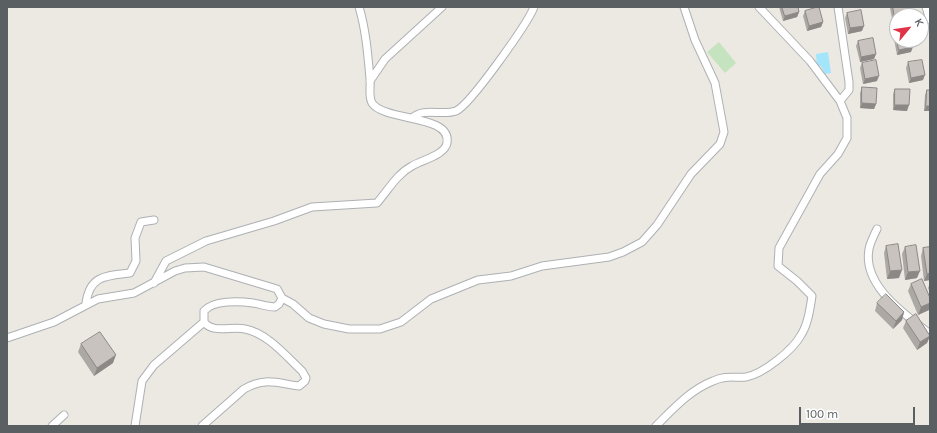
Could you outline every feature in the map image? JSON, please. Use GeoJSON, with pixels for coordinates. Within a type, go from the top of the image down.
{"type":"FeatureCollection","features":[{"type":"Feature","properties":{"kind":"street"},"geometry":{"type":"LineString","coordinates":[[154,283],[166,261],[206,241],[274,221],[312,207],[377,203],[402,172],[446,147],[447,137],[443,129],[439,126],[377,108],[370,98],[370,81],[359,7]]}},
{"type":"Feature","properties":{"kind":"street"},"geometry":{"type":"LineString","coordinates":[[370,81],[385,60],[442,7]]}},
{"type":"Feature","properties":{"kind":"street"},"geometry":{"type":"LineString","coordinates":[[412,118],[422,113],[450,112],[464,106],[502,56],[534,7]]}},
{"type":"Feature","properties":{"kind":"street"},"geometry":{"type":"LineString","coordinates":[[7,338],[54,322],[86,303],[108,296],[134,294],[185,268],[204,267],[277,289],[282,298],[293,304],[309,318],[324,324],[349,329],[380,329],[401,322],[432,300],[478,280],[511,276],[542,266],[609,257],[623,252],[642,242],[657,225],[691,174],[720,144],[724,132],[716,83],[695,40],[684,7]]}},
{"type":"Feature","properties":{"kind":"street"},"geometry":{"type":"LineString","coordinates":[[656,426],[679,402],[713,381],[728,376],[747,377],[765,368],[782,356],[801,335],[810,311],[812,296],[797,281],[778,266],[777,257],[779,248],[820,174],[838,154],[847,138],[846,118],[840,101],[810,61],[759,7]]}},
{"type":"Feature","properties":{"kind":"street"},"geometry":{"type":"LineString","coordinates":[[838,7],[849,82],[849,90],[840,101]]}},
{"type":"Feature","properties":{"kind":"street"},"geometry":{"type":"LineString","coordinates":[[926,7],[930,20]]}},
{"type":"Feature","properties":{"kind":"street"},"geometry":{"type":"LineString","coordinates":[[86,303],[88,290],[101,277],[130,273],[136,261],[135,238],[141,222],[154,220]]}},
{"type":"Feature","properties":{"kind":"street"},"geometry":{"type":"LineString","coordinates":[[877,229],[868,249],[868,256],[870,268],[877,283],[892,303],[930,334]]}},
{"type":"Feature","properties":{"kind":"street"},"geometry":{"type":"LineString","coordinates":[[135,426],[142,381],[154,365],[204,322],[204,311],[208,306],[214,304],[243,302],[275,307],[279,304],[282,298]]}},
{"type":"Feature","properties":{"kind":"street"},"geometry":{"type":"LineString","coordinates":[[202,426],[251,385],[266,381],[299,386],[304,383],[306,378],[302,371],[259,334],[244,328],[213,329],[204,322]]}},
{"type":"Feature","properties":{"kind":"street"},"geometry":{"type":"LineString","coordinates":[[52,426],[64,415]]}},
{"type":"Feature","properties":{"kind":"green space"},"geometry":{"type":"Polygon","coordinates":[[[719,42],[736,63],[725,73],[707,52],[719,42]]]}},
{"type":"Feature","properties":{"kind":"water"},"geometry":{"type":"Polygon","coordinates":[[[828,52],[831,73],[825,74],[821,66],[817,66],[816,54],[828,52]]]}},
{"type":"Feature","properties":{"kind":"building"},"geometry":{"type":"Polygon","coordinates":[[[782,7],[798,7],[799,12],[785,16],[782,7]]]}},
{"type":"Feature","properties":{"kind":"building"},"geometry":{"type":"Polygon","coordinates":[[[819,7],[823,22],[809,26],[805,11],[819,7]]]}},
{"type":"Feature","properties":{"kind":"building"},"geometry":{"type":"Polygon","coordinates":[[[893,7],[907,8],[893,8],[893,7]]]}},
{"type":"Feature","properties":{"kind":"building"},"geometry":{"type":"Polygon","coordinates":[[[861,10],[864,26],[850,28],[847,13],[861,10]]]}},
{"type":"Feature","properties":{"kind":"building"},"geometry":{"type":"Polygon","coordinates":[[[873,38],[876,54],[861,57],[858,41],[873,38]]]}},
{"type":"Feature","properties":{"kind":"building"},"geometry":{"type":"Polygon","coordinates":[[[876,60],[879,76],[865,79],[862,63],[876,60]]]}},
{"type":"Feature","properties":{"kind":"building"},"geometry":{"type":"Polygon","coordinates":[[[922,60],[925,75],[911,78],[908,62],[922,60]]]}},
{"type":"Feature","properties":{"kind":"building"},"geometry":{"type":"Polygon","coordinates":[[[862,87],[877,88],[876,104],[862,103],[862,87]]]}},
{"type":"Feature","properties":{"kind":"building"},"geometry":{"type":"Polygon","coordinates":[[[895,89],[910,89],[909,105],[895,105],[895,89]]]}},
{"type":"Feature","properties":{"kind":"building"},"geometry":{"type":"Polygon","coordinates":[[[927,90],[930,90],[930,106],[926,106],[927,90]]]}},
{"type":"Feature","properties":{"kind":"building"},"geometry":{"type":"Polygon","coordinates":[[[898,244],[902,270],[890,271],[886,246],[898,244]]]}},
{"type":"Feature","properties":{"kind":"building"},"geometry":{"type":"Polygon","coordinates":[[[916,245],[920,271],[908,272],[905,247],[916,245]]]}},
{"type":"Feature","properties":{"kind":"building"},"geometry":{"type":"Polygon","coordinates":[[[930,247],[930,273],[927,274],[923,248],[930,247]]]}},
{"type":"Feature","properties":{"kind":"building"},"geometry":{"type":"Polygon","coordinates":[[[922,279],[930,298],[930,303],[921,307],[911,284],[922,279]]]}},
{"type":"Feature","properties":{"kind":"building"},"geometry":{"type":"Polygon","coordinates":[[[886,294],[904,312],[896,321],[877,303],[886,294]]]}},
{"type":"Feature","properties":{"kind":"building"},"geometry":{"type":"Polygon","coordinates":[[[916,314],[930,336],[920,342],[906,321],[916,314]]]}},
{"type":"Feature","properties":{"kind":"building"},"geometry":{"type":"Polygon","coordinates":[[[100,332],[116,355],[97,368],[81,344],[100,332]]]}}]}
